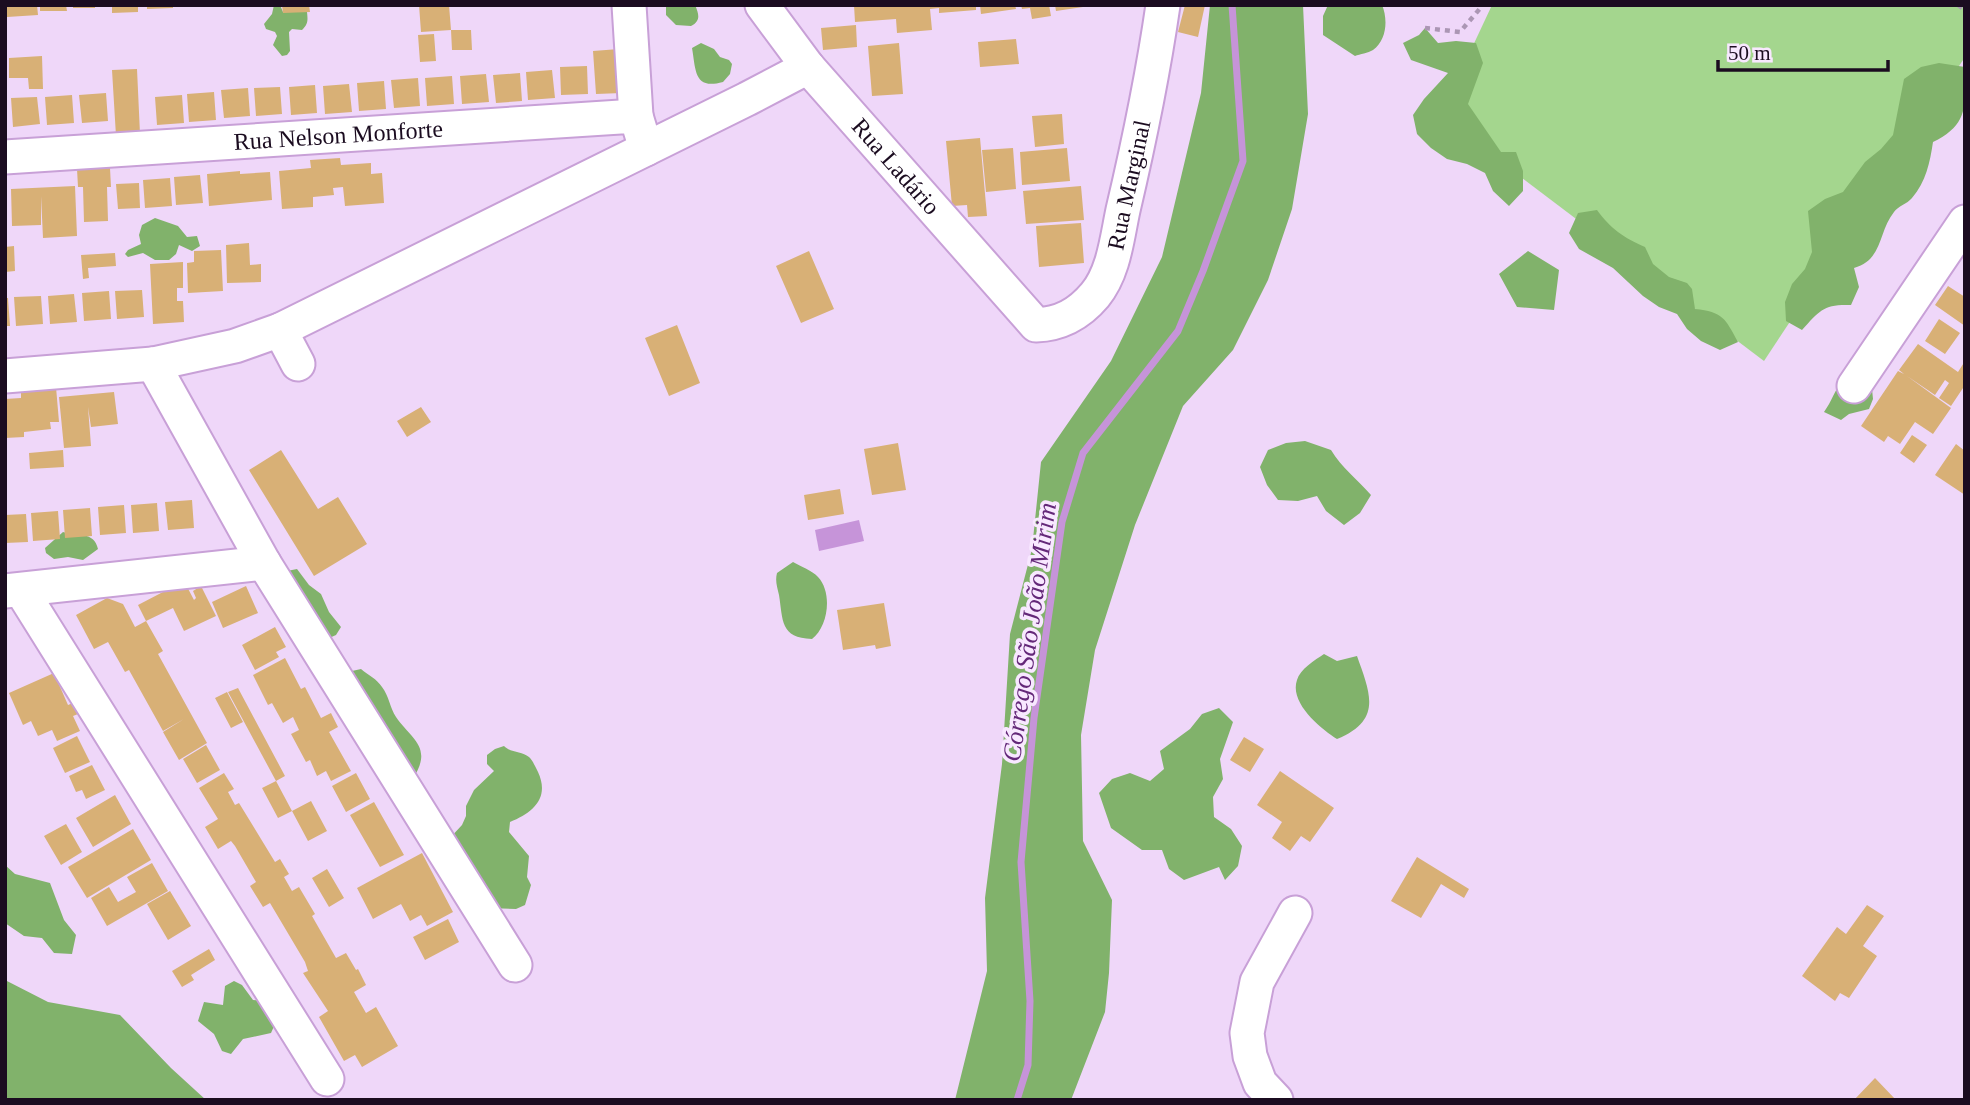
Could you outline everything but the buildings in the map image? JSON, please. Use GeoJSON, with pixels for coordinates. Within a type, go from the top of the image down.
{"type":"FeatureCollection","features":[{"type":"Feature","properties":{"kind":"street"},"geometry":{"type":"LineString","coordinates":[[629,5],[636,116],[646,149]]}},
{"type":"Feature","properties":{"kind":"street","name":"Rua Ladário"},"geometry":{"type":"LineString","coordinates":[[762,5],[807,67],[1036,325]]}},
{"type":"Feature","properties":{"kind":"street","name":"Rua Marginal"},"geometry":{"type":"LineString","coordinates":[[1036,325],[1054,324],[1068,319],[1096,294],[1109,272],[1133,165],[1163,5]]}},
{"type":"Feature","properties":{"kind":"street"},"geometry":{"type":"LineString","coordinates":[[5,376],[153,364],[235,346],[280,330],[807,67]]}},
{"type":"Feature","properties":{"kind":"street","name":"Rua Nelson Monforte"},"geometry":{"type":"LineString","coordinates":[[5,157],[636,116]]}},
{"type":"Feature","properties":{"kind":"street"},"geometry":{"type":"LineString","coordinates":[[1854,386],[1965,222]]}},
{"type":"Feature","properties":{"kind":"street"},"geometry":{"type":"LineString","coordinates":[[280,330],[298,364]]}},
{"type":"Feature","properties":{"kind":"street"},"geometry":{"type":"LineString","coordinates":[[153,364],[264,563],[515,965]]}},
{"type":"Feature","properties":{"kind":"street"},"geometry":{"type":"LineString","coordinates":[[264,563],[13,590],[327,1079]]}},
{"type":"Feature","properties":{"kind":"street"},"geometry":{"type":"LineString","coordinates":[[1276,1100],[1260,1083],[1250,1056],[1247,1033],[1257,982],[1295,913]]}},
{"type":"Feature","properties":{"kind":"path"},"geometry":{"type":"LineString","coordinates":[[1425,28],[1460,32],[1483,5]]}},
{"type":"Feature","properties":{"kind":"path"},"geometry":{"type":"LineString","coordinates":[[1958,5],[1965,10]]}},
{"type":"Feature","properties":{"kind":"green space"},"geometry":{"type":"Polygon","coordinates":[[[274,5],[280,5],[283,12],[299,8],[307,12],[304,28],[292,29],[289,32],[290,51],[287,55],[282,56],[273,45],[277,36],[275,32],[266,29],[264,24],[272,14],[274,5]]]}},
{"type":"Feature","properties":{"kind":"green space"},"geometry":{"type":"Polygon","coordinates":[[[666,5],[695,5],[698,20],[691,26],[676,25],[666,15],[666,5]]]}},
{"type":"Feature","properties":{"kind":"green space"},"geometry":{"type":"Polygon","coordinates":[[[1210,5],[1303,5],[1308,114],[1292,209],[1268,280],[1233,350],[1183,406],[1135,525],[1095,650],[1081,735],[1083,841],[1112,900],[1105,1012],[1071,1100],[955,1100],[987,971],[985,898],[1002,764],[1010,634],[1032,549],[1041,462],[1111,361],[1162,257],[1201,93],[1210,5]]]}},
{"type":"Feature","properties":{"kind":"green space"},"geometry":{"type":"Polygon","coordinates":[[[1328,5],[1382,5],[1385,29],[1378,46],[1355,56],[1323,35],[1323,16],[1328,5]]]}},
{"type":"Feature","properties":{"kind":"green space"},"geometry":{"type":"Polygon","coordinates":[[[1492,5],[1965,5],[1965,57],[1764,361],[1440,116],[1492,5]]]}},
{"type":"Feature","properties":{"kind":"green space"},"geometry":{"type":"Polygon","coordinates":[[[1425,28],[1438,43],[1476,43],[1483,63],[1468,104],[1501,152],[1516,152],[1523,171],[1523,191],[1509,206],[1493,191],[1485,173],[1467,164],[1447,159],[1417,134],[1413,115],[1448,73],[1411,60],[1403,43],[1419,35],[1425,28]]]}},
{"type":"Feature","properties":{"kind":"green space"},"geometry":{"type":"Polygon","coordinates":[[[701,43],[714,49],[720,57],[732,64],[730,74],[723,82],[706,83],[698,77],[692,48],[701,43]]]}},
{"type":"Feature","properties":{"kind":"green space"},"geometry":{"type":"Polygon","coordinates":[[[1939,63],[1965,67],[1965,102],[1959,120],[1954,128],[1933,142],[1927,172],[1917,192],[1894,212],[1870,259],[1854,268],[1859,287],[1851,305],[1828,307],[1802,330],[1786,321],[1785,302],[1792,284],[1805,269],[1812,252],[1808,211],[1825,199],[1843,192],[1865,162],[1893,135],[1904,79],[1921,67],[1939,63]]]}},
{"type":"Feature","properties":{"kind":"green space"},"geometry":{"type":"Polygon","coordinates":[[[1597,210],[1618,232],[1645,247],[1653,264],[1669,277],[1687,283],[1692,289],[1695,309],[1717,314],[1730,327],[1738,342],[1720,350],[1701,341],[1687,329],[1677,314],[1659,307],[1613,268],[1579,249],[1569,233],[1578,213],[1597,210]]]}},
{"type":"Feature","properties":{"kind":"green space"},"geometry":{"type":"Polygon","coordinates":[[[155,218],[178,226],[187,237],[197,236],[200,246],[192,251],[179,245],[176,254],[169,260],[155,260],[143,253],[128,257],[125,254],[128,250],[141,244],[139,235],[142,225],[155,218]]]}},
{"type":"Feature","properties":{"kind":"green space"},"geometry":{"type":"Polygon","coordinates":[[[1528,251],[1559,270],[1554,310],[1517,307],[1499,274],[1528,251]]]}},
{"type":"Feature","properties":{"kind":"green space"},"geometry":{"type":"Polygon","coordinates":[[[1843,380],[1872,389],[1873,399],[1869,409],[1849,414],[1841,420],[1824,412],[1843,380]]]}},
{"type":"Feature","properties":{"kind":"green space"},"geometry":{"type":"Polygon","coordinates":[[[1305,441],[1331,450],[1371,495],[1360,513],[1344,525],[1326,511],[1317,496],[1298,501],[1278,500],[1267,485],[1260,467],[1268,450],[1286,443],[1305,441]]]}},
{"type":"Feature","properties":{"kind":"green space"},"geometry":{"type":"Polygon","coordinates":[[[63,532],[89,537],[98,549],[83,560],[68,557],[54,559],[46,553],[45,548],[63,532]]]}},
{"type":"Feature","properties":{"kind":"green space"},"geometry":{"type":"Polygon","coordinates":[[[793,562],[816,575],[826,592],[825,618],[812,639],[794,635],[783,620],[776,576],[793,562]]]}},
{"type":"Feature","properties":{"kind":"green space"},"geometry":{"type":"Polygon","coordinates":[[[297,569],[309,585],[321,594],[329,612],[341,627],[336,635],[327,639],[294,595],[298,586],[287,571],[297,569]]]}},
{"type":"Feature","properties":{"kind":"green space"},"geometry":{"type":"Polygon","coordinates":[[[1324,654],[1337,661],[1357,656],[1369,694],[1367,714],[1361,723],[1337,739],[1308,714],[1296,689],[1301,672],[1324,654]]]}},
{"type":"Feature","properties":{"kind":"green space"},"geometry":{"type":"Polygon","coordinates":[[[361,669],[380,684],[396,717],[418,745],[421,759],[412,780],[345,677],[352,671],[361,669]]]}},
{"type":"Feature","properties":{"kind":"green space"},"geometry":{"type":"Polygon","coordinates":[[[1219,708],[1233,722],[1220,759],[1223,779],[1213,797],[1214,817],[1231,829],[1242,846],[1238,866],[1225,880],[1219,867],[1184,880],[1169,869],[1162,850],[1142,850],[1111,828],[1099,793],[1112,779],[1130,773],[1150,781],[1164,769],[1160,751],[1190,729],[1202,714],[1219,708]]]}},
{"type":"Feature","properties":{"kind":"green space"},"geometry":{"type":"Polygon","coordinates":[[[504,746],[530,759],[538,772],[542,790],[532,809],[510,822],[509,832],[529,856],[527,877],[531,885],[525,905],[516,909],[487,908],[449,839],[462,825],[466,806],[474,790],[494,771],[487,764],[487,755],[504,746]]]}},
{"type":"Feature","properties":{"kind":"green space"},"geometry":{"type":"Polygon","coordinates":[[[5,865],[15,874],[50,883],[64,920],[76,935],[72,954],[54,953],[42,938],[24,936],[5,923],[5,865]]]}},
{"type":"Feature","properties":{"kind":"green space"},"geometry":{"type":"Polygon","coordinates":[[[5,980],[48,1002],[120,1015],[206,1100],[5,1100],[5,980]]]}},
{"type":"Feature","properties":{"kind":"green space"},"geometry":{"type":"Polygon","coordinates":[[[234,981],[242,985],[253,1000],[262,1001],[275,1024],[271,1033],[243,1039],[231,1054],[222,1051],[214,1034],[198,1021],[204,1002],[223,1005],[225,986],[234,981]]]}},
{"type":"Feature","properties":{"kind":"shaded area"},"geometry":{"type":"Polygon","coordinates":[[[859,520],[864,541],[819,551],[815,530],[859,520]]]}},
{"type":"Feature","properties":{"kind":"waterway","name":"Córrego São João Mirim"},"geometry":{"type":"LineString","coordinates":[[1017,1100],[1028,1065],[1030,1001],[1021,862],[1034,718],[1062,522],[1083,453],[1178,331],[1243,161],[1232,5]]}}]}
